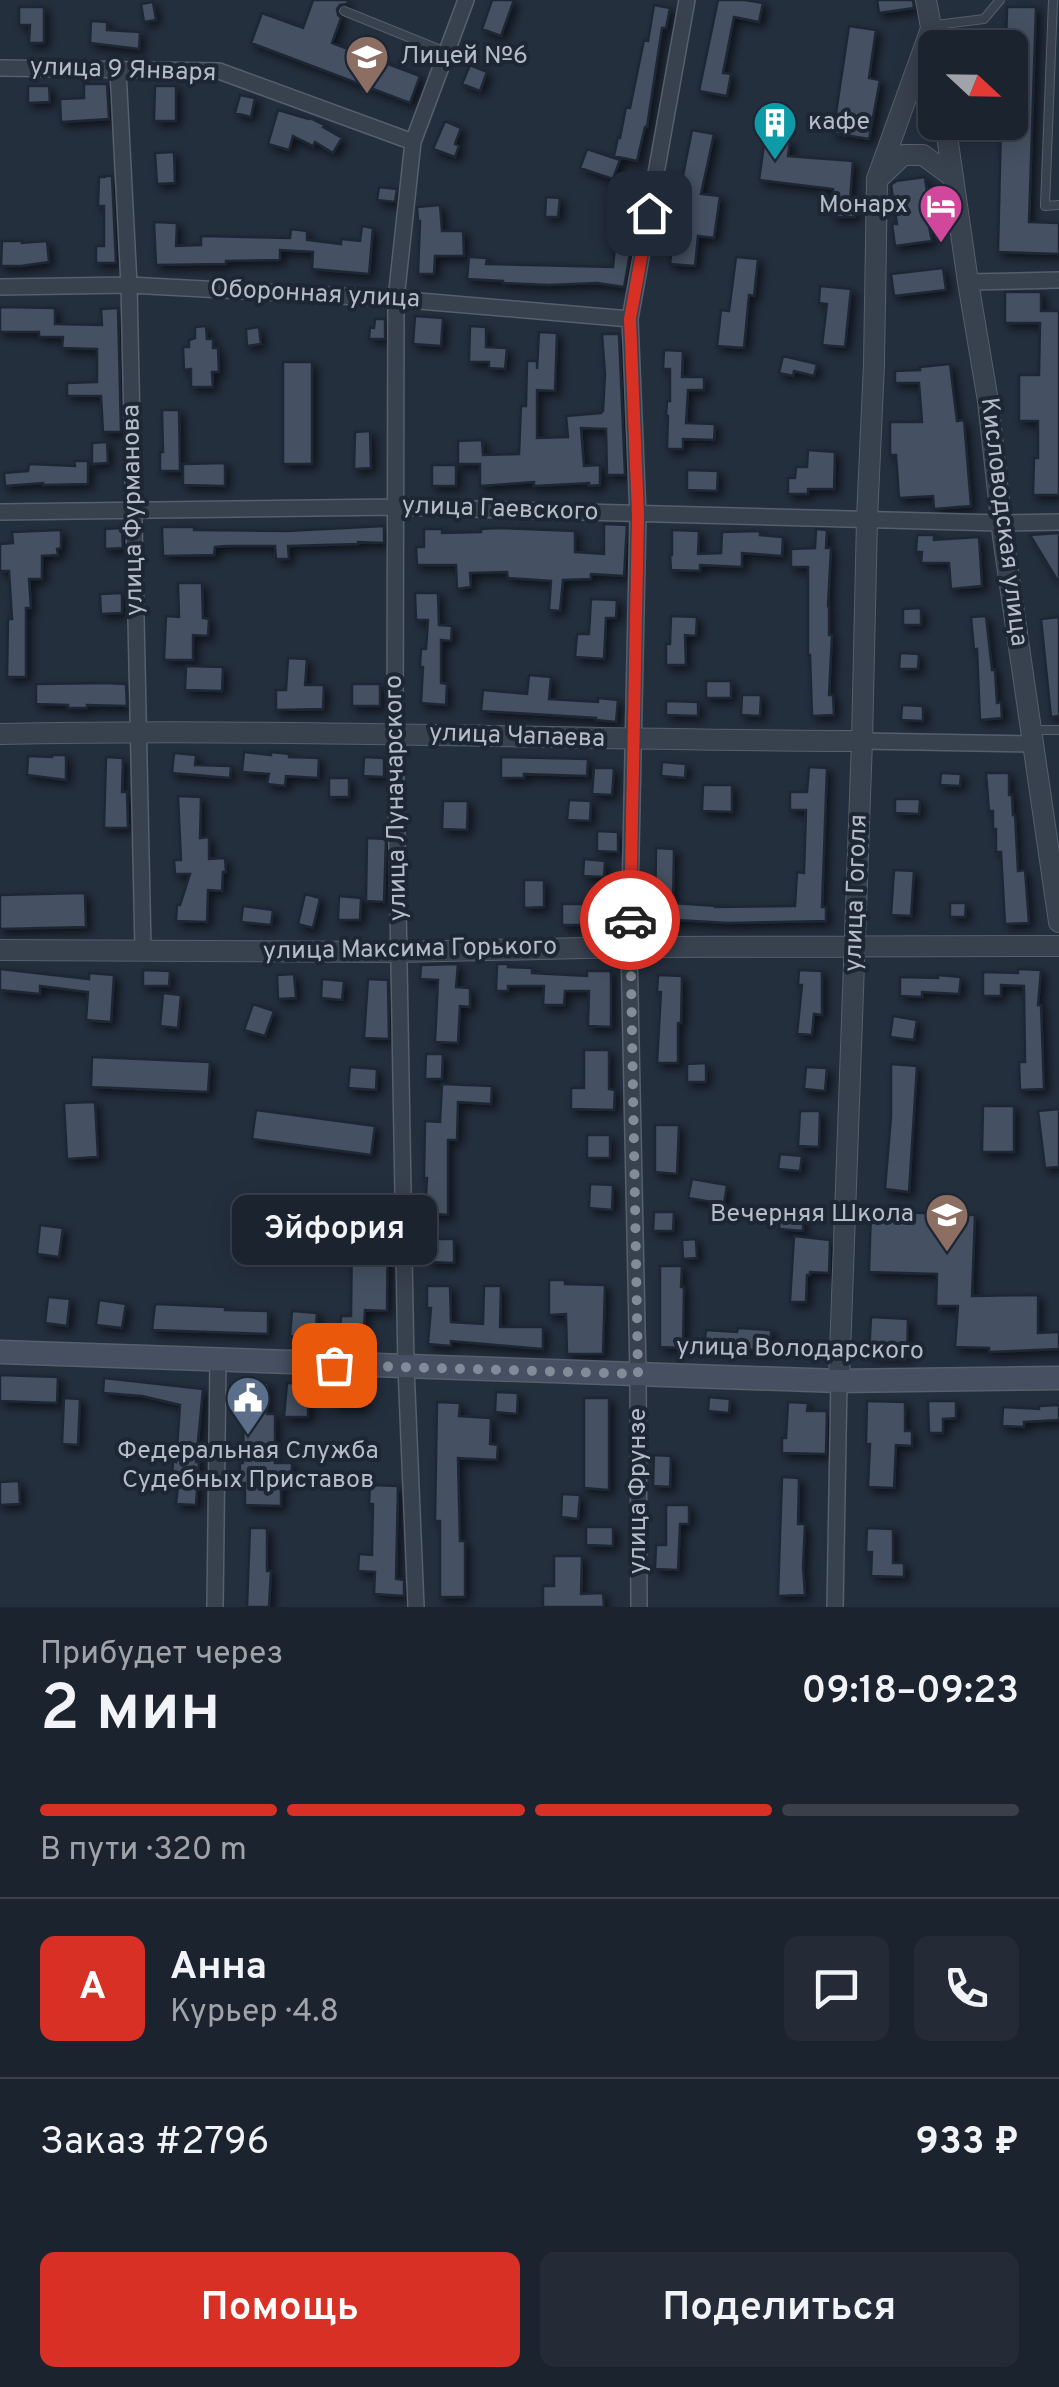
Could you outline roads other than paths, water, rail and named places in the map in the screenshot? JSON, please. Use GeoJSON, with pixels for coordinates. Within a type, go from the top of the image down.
{"type":"FeatureCollection","features":[{"type":"Feature","properties":{"kind":"main road","name":"улица Володарского"},"geometry":{"type":"LineString","coordinates":[[0,1352],[839,1381],[1059,1378]]}},
{"type":"Feature","properties":{"kind":"street","name":"улица Луначарского"},"geometry":{"type":"LineString","coordinates":[[416,1607],[406,1367],[395,734],[396,298],[413,142],[466,0]]}},
{"type":"Feature","properties":{"kind":"street","name":"улица Фрунзе"},"geometry":{"type":"LineString","coordinates":[[639,1607],[629,946],[638,515],[630,319],[687,0]]}},
{"type":"Feature","properties":{"kind":"street"},"geometry":{"type":"LineString","coordinates":[[926,0],[932,30]]}},
{"type":"Feature","properties":{"kind":"street","name":"улица Гоголя"},"geometry":{"type":"LineString","coordinates":[[835,1607],[877,180],[932,26]]}},
{"type":"Feature","properties":{"kind":"street","name":"улица 9 Января"},"geometry":{"type":"LineString","coordinates":[[0,68],[218,71],[413,142]]}},
{"type":"Feature","properties":{"kind":"street","name":"улица Фурманова"},"geometry":{"type":"LineString","coordinates":[[118,70],[129,286],[143,950]]}},
{"type":"Feature","properties":{"kind":"street","name":"Кисловодская улица"},"geometry":{"type":"LineString","coordinates":[[948,140],[988,401],[1059,919]]}},
{"type":"Feature","properties":{"kind":"street"},"geometry":{"type":"LineString","coordinates":[[877,180],[903,154],[924,155],[953,177]]}},
{"type":"Feature","properties":{"kind":"street"},"geometry":{"type":"LineString","coordinates":[[968,282],[1059,280]]}},
{"type":"Feature","properties":{"kind":"street","name":"Оборонная улица"},"geometry":{"type":"LineString","coordinates":[[0,287],[129,286],[396,298],[630,319]]}},
{"type":"Feature","properties":{"kind":"street","name":"улица Гаевского"},"geometry":{"type":"LineString","coordinates":[[0,512],[395,507],[1059,522]]}},
{"type":"Feature","properties":{"kind":"street","name":"улица Чапаева"},"geometry":{"type":"LineString","coordinates":[[0,734],[140,731],[862,742],[1033,737]]}},
{"type":"Feature","properties":{"kind":"street","name":"улица Максима Горького"},"geometry":{"type":"LineString","coordinates":[[0,950],[399,952],[629,946],[1059,946]]}},
{"type":"Feature","properties":{"kind":"street"},"geometry":{"type":"LineString","coordinates":[[215,1607],[218,1360]]}},
{"type":"Feature","properties":{"kind":"lane"},"geometry":{"type":"LineString","coordinates":[[932,26],[984,19],[1000,0]]}},
{"type":"Feature","properties":{"kind":"lane"},"geometry":{"type":"LineString","coordinates":[[1053,0],[1045,206],[1059,206]]}},
{"type":"Feature","properties":{"kind":"lane"},"geometry":{"type":"LineString","coordinates":[[344,12],[448,53]]}},
{"type":"Feature","properties":{"kind":"lane"},"geometry":{"type":"LineString","coordinates":[[1033,737],[1059,730]]}},
{"type":"Feature","properties":{"kind":"place","name":"Лицей №6"},"geometry":{"type":"Point","coordinates":[367,95]}},
{"type":"Feature","properties":{"kind":"place","name":"кафе"},"geometry":{"type":"Point","coordinates":[775,161]}},
{"type":"Feature","properties":{"kind":"place","name":"Монарх"},"geometry":{"type":"Point","coordinates":[941,244]}},
{"type":"Feature","properties":{"kind":"place","name":"Вечерняя Школа"},"geometry":{"type":"Point","coordinates":[947,1253]}},
{"type":"Feature","properties":{"kind":"place","name":"Эйфория"},"geometry":{"type":"Point","coordinates":[334,1365]}},
{"type":"Feature","properties":{"kind":"place","name":"Федеральная Служба Судебных Приставов"},"geometry":{"type":"Point","coordinates":[248,1436]}}]}
